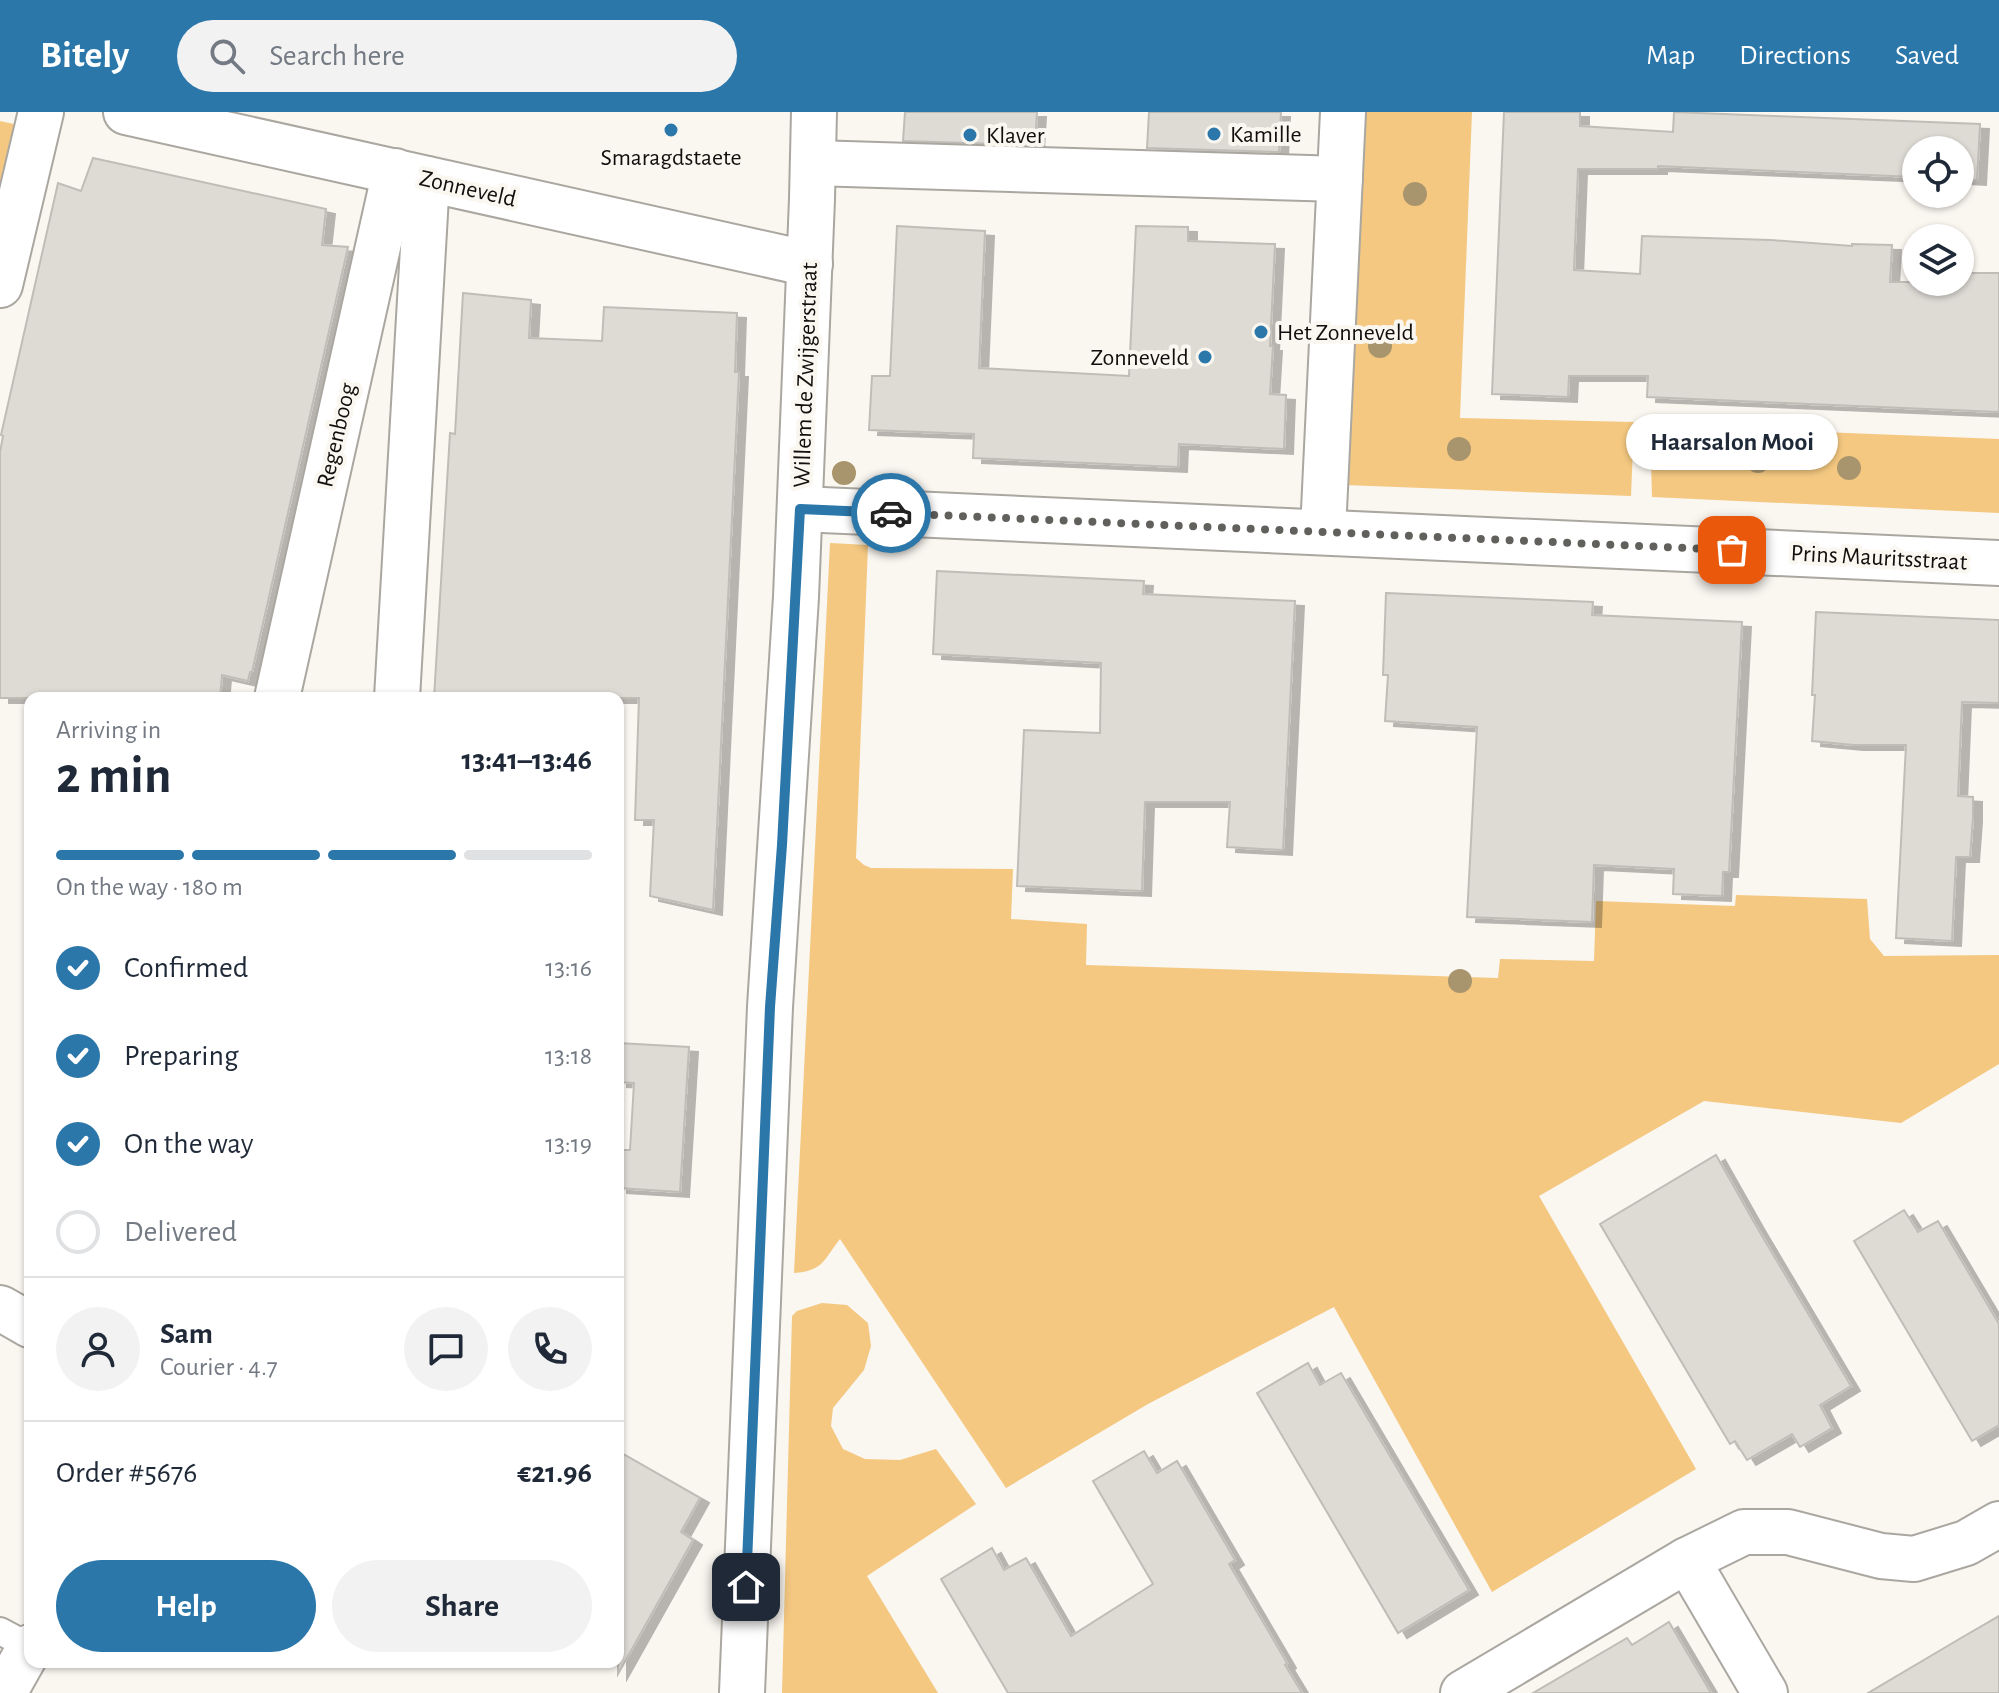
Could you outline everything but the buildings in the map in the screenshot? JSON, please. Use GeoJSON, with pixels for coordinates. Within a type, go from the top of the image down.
{"type":"FeatureCollection","features":[{"type":"Feature","properties":{"kind":"street"},"geometry":{"type":"LineString","coordinates":[[0,285],[41,112]]}},
{"type":"Feature","properties":{"kind":"street","name":"Zonneveld"},"geometry":{"type":"LineString","coordinates":[[126,112],[810,264]]}},
{"type":"Feature","properties":{"kind":"street","name":"Willem de Zwijgerstraat"},"geometry":{"type":"LineString","coordinates":[[742,1693],[770,1007],[800,509],[814,112]]}},
{"type":"Feature","properties":{"kind":"street"},"geometry":{"type":"LineString","coordinates":[[1323,531],[1343,112]]}},
{"type":"Feature","properties":{"kind":"street"},"geometry":{"type":"LineString","coordinates":[[813,163],[1340,179]]}},
{"type":"Feature","properties":{"kind":"street"},"geometry":{"type":"LineString","coordinates":[[397,692],[411,175]]}},
{"type":"Feature","properties":{"kind":"street","name":"Regenboog"},"geometry":{"type":"LineString","coordinates":[[279,692],[411,175]]}},
{"type":"Feature","properties":{"kind":"street","name":"Prins Mauritsstraat"},"geometry":{"type":"LineString","coordinates":[[800,509],[1999,563]]}},
{"type":"Feature","properties":{"kind":"street"},"geometry":{"type":"LineString","coordinates":[[0,1308],[24,1322]]}},
{"type":"Feature","properties":{"kind":"street"},"geometry":{"type":"LineString","coordinates":[[1463,1693],[1687,1560],[1744,1532],[1788,1532],[1881,1556],[1914,1559],[1966,1543],[1999,1524]]}},
{"type":"Feature","properties":{"kind":"street"},"geometry":{"type":"LineString","coordinates":[[1687,1560],[1765,1693]]}},
{"type":"Feature","properties":{"kind":"street"},"geometry":{"type":"LineString","coordinates":[[4,1693],[24,1658]]}},
{"type":"Feature","properties":{"kind":"lane"},"geometry":{"type":"LineString","coordinates":[[0,1631],[24,1644]]}},
{"type":"Feature","properties":{"kind":"shaded area"},"geometry":{"type":"Polygon","coordinates":[[[1359,112],[1472,112],[1460,418],[1634,422],[1631,496],[1345,485],[1359,112]]]}},
{"type":"Feature","properties":{"kind":"shaded area"},"geometry":{"type":"Polygon","coordinates":[[[0,121],[18,125],[0,203],[0,121]]]}},
{"type":"Feature","properties":{"kind":"shaded area"},"geometry":{"type":"Polygon","coordinates":[[[1650,425],[1999,439],[1999,513],[1652,497],[1650,425]]]}},
{"type":"Feature","properties":{"kind":"shaded area"},"geometry":{"type":"Polygon","coordinates":[[[830,543],[868,545],[856,858],[871,868],[1013,869],[1011,919],[1087,924],[1086,965],[1498,978],[1500,959],[1594,961],[1596,901],[1735,906],[1736,895],[1867,899],[1870,939],[1884,956],[1999,955],[1999,1064],[1901,1123],[1704,1101],[1539,1196],[1696,1469],[1492,1592],[1334,1307],[1148,1404],[1006,1488],[840,1239],[818,1267],[794,1273],[830,543]]]}},
{"type":"Feature","properties":{"kind":"shaded area"},"geometry":{"type":"Polygon","coordinates":[[[822,1303],[847,1305],[868,1323],[871,1346],[864,1370],[833,1408],[831,1426],[843,1449],[865,1459],[900,1460],[936,1449],[976,1504],[867,1576],[938,1693],[782,1693],[792,1316],[797,1311],[822,1303]]]}},
{"type":"Feature","properties":{"kind":"way so far"},"geometry":{"type":"LineString","coordinates":[[891,513],[1732,550]]}},
{"type":"Feature","properties":{"kind":"place","name":"Smaragdstaete"},"geometry":{"type":"Point","coordinates":[671,130]}},
{"type":"Feature","properties":{"kind":"place","name":"Kamille"},"geometry":{"type":"Point","coordinates":[1214,134]}},
{"type":"Feature","properties":{"kind":"place","name":"Klaver"},"geometry":{"type":"Point","coordinates":[970,135]}},
{"type":"Feature","properties":{"kind":"place","name":"Het Zonneveld"},"geometry":{"type":"Point","coordinates":[1261,332]}},
{"type":"Feature","properties":{"kind":"place","name":"Zonneveld"},"geometry":{"type":"Point","coordinates":[1205,357]}},
{"type":"Feature","properties":{"kind":"place","name":"Haarsalon Mooi"},"geometry":{"type":"Point","coordinates":[1732,550]}},
{"type":"Feature","properties":{"kind":"route"},"geometry":{"type":"LineString","coordinates":[[746,1587],[770,1007],[800,509],[891,513]]}}]}
